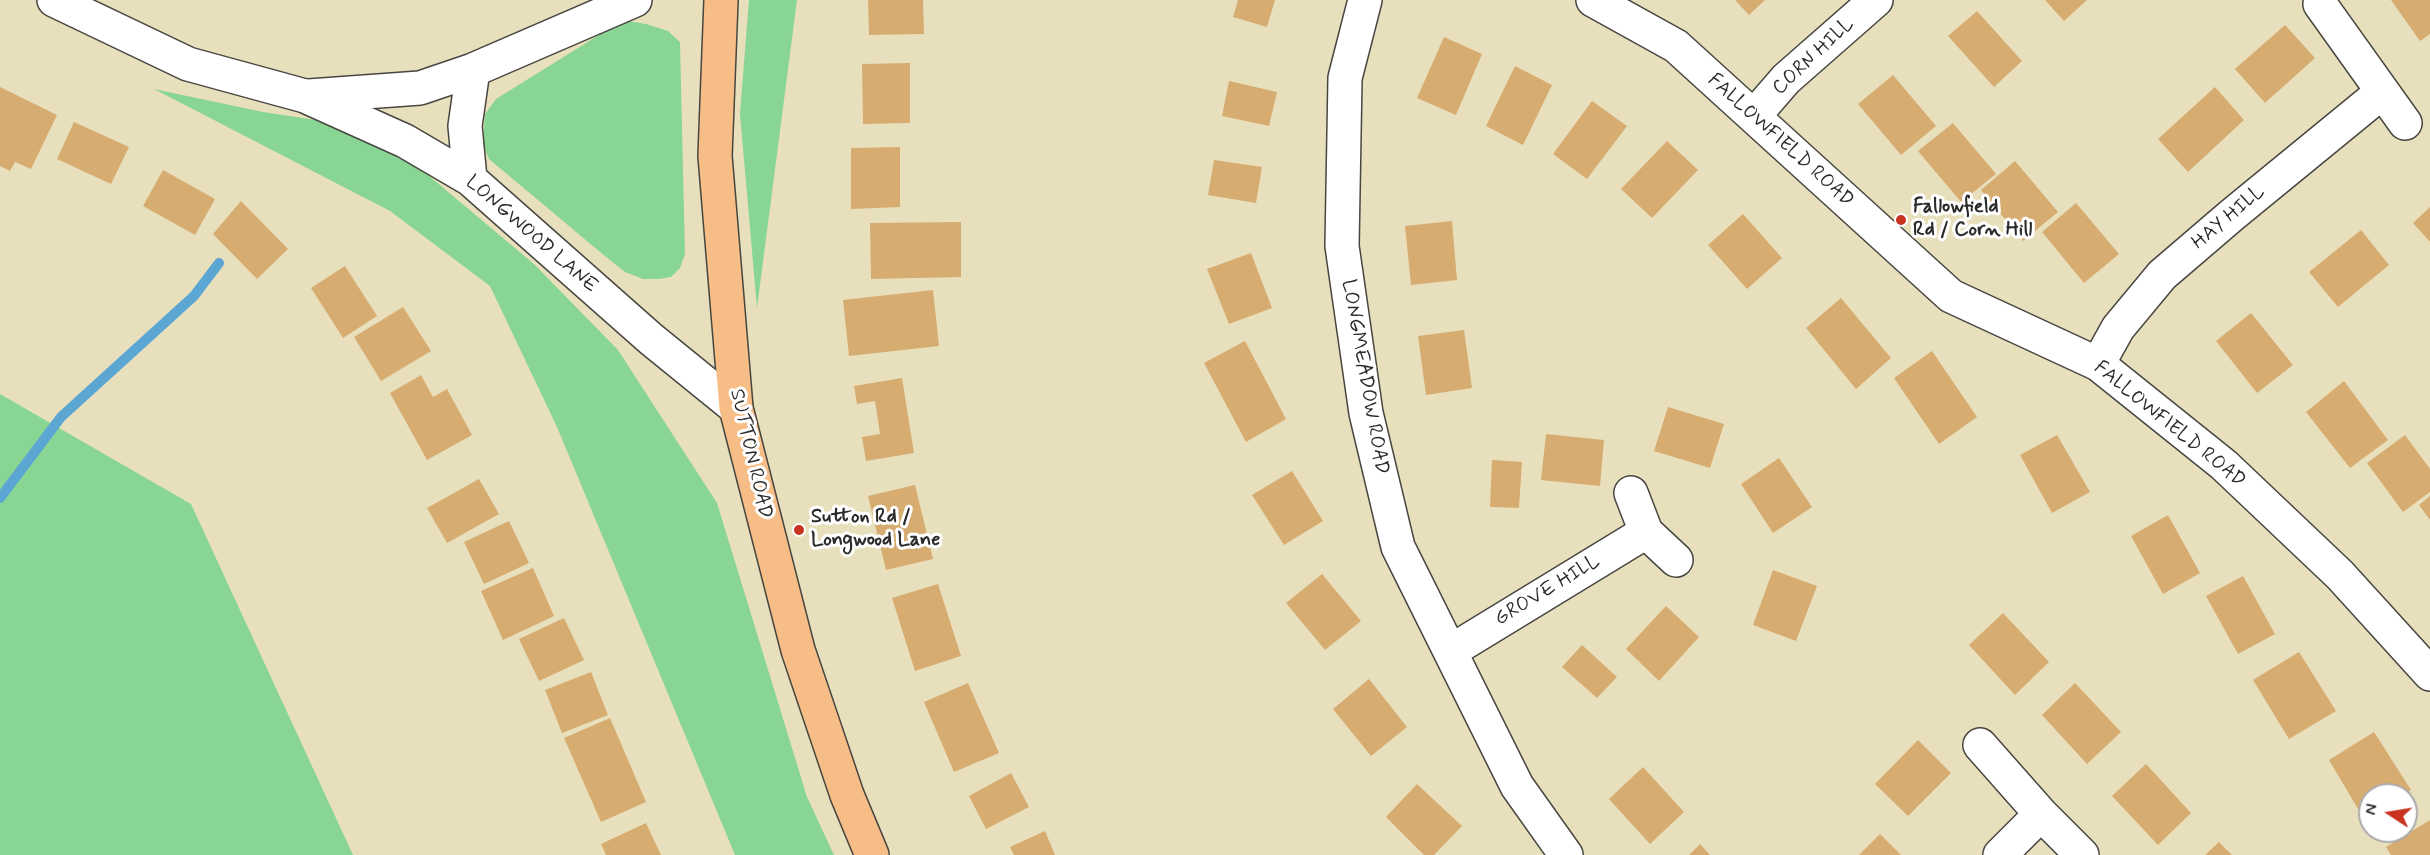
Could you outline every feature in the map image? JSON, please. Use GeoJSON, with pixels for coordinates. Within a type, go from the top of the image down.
{"type":"FeatureCollection","features":[{"type":"Feature","properties":{"kind":"main road","name":"SUTTON ROAD"},"geometry":{"type":"LineString","coordinates":[[721,0],[715,156],[736,408],[798,650],[847,795],[873,855]]}},
{"type":"Feature","properties":{"kind":"street","name":"LONGWOOD LANE"},"geometry":{"type":"LineString","coordinates":[[54,0],[188,64],[305,96],[405,141],[470,179],[651,339],[736,408]]}},
{"type":"Feature","properties":{"kind":"street","name":"LONGWOOD LANE"},"geometry":{"type":"LineString","coordinates":[[305,96],[420,88],[473,70],[635,0]]}},
{"type":"Feature","properties":{"kind":"street","name":"LONGMEADOW ROAD"},"geometry":{"type":"LineString","coordinates":[[1365,0],[1345,78],[1342,246],[1366,413],[1398,547],[1517,786],[1566,855]]}},
{"type":"Feature","properties":{"kind":"street","name":"FALLOWFIELD ROAD"},"geometry":{"type":"LineString","coordinates":[[1593,0],[1676,46],[1951,296],[2098,364],[2224,465],[2340,575],[2430,674]]}},
{"type":"Feature","properties":{"kind":"street","name":"CORN HILL"},"geometry":{"type":"LineString","coordinates":[[1754,116],[1786,79],[1875,0]]}},
{"type":"Feature","properties":{"kind":"street"},"geometry":{"type":"LineString","coordinates":[[2320,4],[2381,93],[2405,123]]}},
{"type":"Feature","properties":{"kind":"street"},"geometry":{"type":"LineString","coordinates":[[470,179],[465,126],[473,70]]}},
{"type":"Feature","properties":{"kind":"street","name":"HAY HILL"},"geometry":{"type":"LineString","coordinates":[[2098,364],[2118,328],[2162,275],[2381,93]]}},
{"type":"Feature","properties":{"kind":"street"},"geometry":{"type":"LineString","coordinates":[[1631,493],[1646,532],[1676,560]]}},
{"type":"Feature","properties":{"kind":"street","name":"GROVE HILL"},"geometry":{"type":"LineString","coordinates":[[1451,651],[1646,532]]}},
{"type":"Feature","properties":{"kind":"street"},"geometry":{"type":"LineString","coordinates":[[1980,746],[2040,814],[2082,855]]}},
{"type":"Feature","properties":{"kind":"street"},"geometry":{"type":"LineString","coordinates":[[2000,855],[2040,814]]}},
{"type":"Feature","properties":{"kind":"green space"},"geometry":{"type":"Polygon","coordinates":[[[749,0],[797,0],[757,308],[740,114],[749,0]]]}},
{"type":"Feature","properties":{"kind":"green space"},"geometry":{"type":"Polygon","coordinates":[[[628,21],[668,31],[680,42],[685,254],[680,268],[671,277],[659,279],[643,279],[625,272],[489,159],[483,145],[485,114],[496,99],[615,25],[628,21]]]}},
{"type":"Feature","properties":{"kind":"green space"},"geometry":{"type":"Polygon","coordinates":[[[154,89],[263,112],[329,122],[422,170],[534,264],[618,350],[717,503],[807,797],[834,855],[735,855],[557,427],[490,286],[390,211],[154,89]]]}},
{"type":"Feature","properties":{"kind":"green space"},"geometry":{"type":"Polygon","coordinates":[[[0,394],[191,504],[353,855],[0,855],[0,394]]]}},
{"type":"Feature","properties":{"kind":"building"},"geometry":{"type":"Polygon","coordinates":[[[868,0],[923,0],[924,34],[869,35],[868,0]]]}},
{"type":"Feature","properties":{"kind":"building"},"geometry":{"type":"Polygon","coordinates":[[[1238,0],[1275,0],[1267,27],[1233,17],[1238,0]]]}},
{"type":"Feature","properties":{"kind":"building"},"geometry":{"type":"Polygon","coordinates":[[[1735,0],[1765,0],[1749,15],[1735,0]]]}},
{"type":"Feature","properties":{"kind":"building"},"geometry":{"type":"Polygon","coordinates":[[[2045,0],[2087,0],[2064,21],[2045,0]]]}},
{"type":"Feature","properties":{"kind":"building"},"geometry":{"type":"Polygon","coordinates":[[[2391,0],[2430,0],[2430,34],[2420,41],[2391,0]]]}},
{"type":"Feature","properties":{"kind":"building"},"geometry":{"type":"Polygon","coordinates":[[[1977,11],[2022,61],[1994,87],[1948,36],[1977,11]]]}},
{"type":"Feature","properties":{"kind":"building"},"geometry":{"type":"Polygon","coordinates":[[[2285,25],[2315,58],[2265,103],[2235,69],[2285,25]]]}},
{"type":"Feature","properties":{"kind":"building"},"geometry":{"type":"Polygon","coordinates":[[[1444,37],[1482,54],[1456,115],[1417,98],[1444,37]]]}},
{"type":"Feature","properties":{"kind":"building"},"geometry":{"type":"Polygon","coordinates":[[[910,63],[910,123],[863,124],[862,64],[910,63]]]}},
{"type":"Feature","properties":{"kind":"building"},"geometry":{"type":"Polygon","coordinates":[[[1515,66],[1552,85],[1523,145],[1486,126],[1515,66]]]}},
{"type":"Feature","properties":{"kind":"building"},"geometry":{"type":"Polygon","coordinates":[[[1893,75],[1936,126],[1901,155],[1858,104],[1893,75]]]}},
{"type":"Feature","properties":{"kind":"building"},"geometry":{"type":"Polygon","coordinates":[[[1229,81],[1277,92],[1269,126],[1222,116],[1229,81]]]}},
{"type":"Feature","properties":{"kind":"building"},"geometry":{"type":"Polygon","coordinates":[[[0,87],[57,115],[31,169],[15,162],[10,171],[0,166],[0,87]]]}},
{"type":"Feature","properties":{"kind":"building"},"geometry":{"type":"Polygon","coordinates":[[[2215,87],[2244,120],[2188,172],[2158,139],[2215,87]]]}},
{"type":"Feature","properties":{"kind":"building"},"geometry":{"type":"Polygon","coordinates":[[[1592,101],[1627,126],[1587,179],[1553,154],[1592,101]]]}},
{"type":"Feature","properties":{"kind":"building"},"geometry":{"type":"Polygon","coordinates":[[[74,122],[129,147],[111,184],[57,159],[74,122]]]}},
{"type":"Feature","properties":{"kind":"building"},"geometry":{"type":"Polygon","coordinates":[[[1953,123],[1996,174],[1961,202],[1918,151],[1953,123]]]}},
{"type":"Feature","properties":{"kind":"building"},"geometry":{"type":"Polygon","coordinates":[[[1667,141],[1698,170],[1652,218],[1621,189],[1667,141]]]}},
{"type":"Feature","properties":{"kind":"building"},"geometry":{"type":"Polygon","coordinates":[[[900,147],[900,207],[851,209],[851,148],[900,147]]]}},
{"type":"Feature","properties":{"kind":"building"},"geometry":{"type":"Polygon","coordinates":[[[1214,160],[1262,167],[1256,203],[1208,195],[1214,160]]]}},
{"type":"Feature","properties":{"kind":"building"},"geometry":{"type":"Polygon","coordinates":[[[2015,161],[2058,212],[2023,241],[1981,190],[2015,161]]]}},
{"type":"Feature","properties":{"kind":"building"},"geometry":{"type":"Polygon","coordinates":[[[163,170],[215,199],[195,235],[143,206],[163,170]]]}},
{"type":"Feature","properties":{"kind":"building"},"geometry":{"type":"Polygon","coordinates":[[[241,201],[288,249],[257,279],[213,234],[241,201]]]}},
{"type":"Feature","properties":{"kind":"building"},"geometry":{"type":"Polygon","coordinates":[[[2076,203],[2119,254],[2084,283],[2042,232],[2076,203]]]}},
{"type":"Feature","properties":{"kind":"building"},"geometry":{"type":"Polygon","coordinates":[[[2430,207],[2430,242],[2413,223],[2430,207]]]}},
{"type":"Feature","properties":{"kind":"building"},"geometry":{"type":"Polygon","coordinates":[[[1743,214],[1782,258],[1747,289],[1708,245],[1743,214]]]}},
{"type":"Feature","properties":{"kind":"building"},"geometry":{"type":"Polygon","coordinates":[[[1452,221],[1457,280],[1411,285],[1405,226],[1452,221]]]}},
{"type":"Feature","properties":{"kind":"building"},"geometry":{"type":"Polygon","coordinates":[[[961,222],[961,277],[871,279],[870,223],[961,222]]]}},
{"type":"Feature","properties":{"kind":"building"},"geometry":{"type":"Polygon","coordinates":[[[2361,230],[2389,265],[2338,307],[2309,272],[2361,230]]]}},
{"type":"Feature","properties":{"kind":"building"},"geometry":{"type":"Polygon","coordinates":[[[1251,253],[1272,308],[1229,324],[1207,269],[1251,253]]]}},
{"type":"Feature","properties":{"kind":"building"},"geometry":{"type":"Polygon","coordinates":[[[345,266],[377,316],[343,338],[311,288],[345,266]]]}},
{"type":"Feature","properties":{"kind":"building"},"geometry":{"type":"Polygon","coordinates":[[[933,290],[939,346],[849,356],[843,300],[933,290]]]}},
{"type":"Feature","properties":{"kind":"building"},"geometry":{"type":"Polygon","coordinates":[[[1841,298],[1891,358],[1856,389],[1806,328],[1841,298]]]}},
{"type":"Feature","properties":{"kind":"building"},"geometry":{"type":"Polygon","coordinates":[[[403,307],[431,351],[381,381],[354,337],[403,307]]]}},
{"type":"Feature","properties":{"kind":"building"},"geometry":{"type":"Polygon","coordinates":[[[2251,313],[2293,365],[2257,393],[2216,341],[2251,313]]]}},
{"type":"Feature","properties":{"kind":"building"},"geometry":{"type":"Polygon","coordinates":[[[1464,330],[1472,388],[1426,395],[1418,336],[1464,330]]]}},
{"type":"Feature","properties":{"kind":"building"},"geometry":{"type":"Polygon","coordinates":[[[1245,341],[1286,419],[1246,442],[1204,363],[1245,341]]]}},
{"type":"Feature","properties":{"kind":"building"},"geometry":{"type":"Polygon","coordinates":[[[1932,351],[1977,417],[1939,444],[1894,378],[1932,351]]]}},
{"type":"Feature","properties":{"kind":"building"},"geometry":{"type":"Polygon","coordinates":[[[421,375],[433,397],[447,389],[472,435],[427,460],[390,393],[421,375]]]}},
{"type":"Feature","properties":{"kind":"building"},"geometry":{"type":"Polygon","coordinates":[[[902,378],[914,453],[866,461],[862,437],[880,434],[875,401],[857,404],[854,386],[902,378]]]}},
{"type":"Feature","properties":{"kind":"building"},"geometry":{"type":"Polygon","coordinates":[[[2344,381],[2388,440],[2350,468],[2306,412],[2344,381]]]}},
{"type":"Feature","properties":{"kind":"building"},"geometry":{"type":"Polygon","coordinates":[[[1668,407],[1724,424],[1710,468],[1654,451],[1668,407]]]}},
{"type":"Feature","properties":{"kind":"building"},"geometry":{"type":"Polygon","coordinates":[[[1546,434],[1604,440],[1600,486],[1541,480],[1546,434]]]}},
{"type":"Feature","properties":{"kind":"building"},"geometry":{"type":"Polygon","coordinates":[[[2057,435],[2090,492],[2052,513],[2020,455],[2057,435]]]}},
{"type":"Feature","properties":{"kind":"building"},"geometry":{"type":"Polygon","coordinates":[[[2405,435],[2430,469],[2430,492],[2403,512],[2367,463],[2405,435]]]}},
{"type":"Feature","properties":{"kind":"building"},"geometry":{"type":"Polygon","coordinates":[[[1779,458],[1812,507],[1773,533],[1741,484],[1779,458]]]}},
{"type":"Feature","properties":{"kind":"building"},"geometry":{"type":"Polygon","coordinates":[[[1492,460],[1522,462],[1519,508],[1490,507],[1492,460]]]}},
{"type":"Feature","properties":{"kind":"building"},"geometry":{"type":"Polygon","coordinates":[[[1292,471],[1323,521],[1284,545],[1252,495],[1292,471]]]}},
{"type":"Feature","properties":{"kind":"building"},"geometry":{"type":"Polygon","coordinates":[[[479,479],[499,514],[447,543],[427,508],[479,479]]]}},
{"type":"Feature","properties":{"kind":"building"},"geometry":{"type":"Polygon","coordinates":[[[915,485],[933,559],[886,570],[868,496],[915,485]]]}},
{"type":"Feature","properties":{"kind":"building"},"geometry":{"type":"Polygon","coordinates":[[[2430,496],[2430,520],[2419,505],[2430,496]]]}},
{"type":"Feature","properties":{"kind":"building"},"geometry":{"type":"Polygon","coordinates":[[[2168,515],[2200,573],[2163,594],[2131,536],[2168,515]]]}},
{"type":"Feature","properties":{"kind":"building"},"geometry":{"type":"Polygon","coordinates":[[[509,521],[529,563],[484,584],[464,542],[509,521]]]}},
{"type":"Feature","properties":{"kind":"building"},"geometry":{"type":"Polygon","coordinates":[[[533,568],[554,616],[503,640],[481,591],[533,568]]]}},
{"type":"Feature","properties":{"kind":"building"},"geometry":{"type":"Polygon","coordinates":[[[1773,570],[1817,586],[1796,641],[1753,625],[1773,570]]]}},
{"type":"Feature","properties":{"kind":"building"},"geometry":{"type":"Polygon","coordinates":[[[1322,574],[1361,621],[1325,650],[1286,603],[1322,574]]]}},
{"type":"Feature","properties":{"kind":"building"},"geometry":{"type":"Polygon","coordinates":[[[2243,576],[2275,634],[2238,654],[2206,596],[2243,576]]]}},
{"type":"Feature","properties":{"kind":"building"},"geometry":{"type":"Polygon","coordinates":[[[938,584],[961,656],[915,671],[892,598],[938,584]]]}},
{"type":"Feature","properties":{"kind":"building"},"geometry":{"type":"Polygon","coordinates":[[[1666,606],[1699,637],[1659,681],[1626,649],[1666,606]]]}},
{"type":"Feature","properties":{"kind":"building"},"geometry":{"type":"Polygon","coordinates":[[[2003,613],[2049,662],[2015,695],[1969,645],[2003,613]]]}},
{"type":"Feature","properties":{"kind":"building"},"geometry":{"type":"Polygon","coordinates":[[[564,618],[584,660],[539,681],[519,639],[564,618]]]}},
{"type":"Feature","properties":{"kind":"building"},"geometry":{"type":"Polygon","coordinates":[[[1582,645],[1617,677],[1597,698],[1562,667],[1582,645]]]}},
{"type":"Feature","properties":{"kind":"building"},"geometry":{"type":"Polygon","coordinates":[[[2299,652],[2336,711],[2289,739],[2253,680],[2299,652]]]}},
{"type":"Feature","properties":{"kind":"building"},"geometry":{"type":"Polygon","coordinates":[[[591,672],[608,715],[562,733],[545,690],[591,672]]]}},
{"type":"Feature","properties":{"kind":"building"},"geometry":{"type":"Polygon","coordinates":[[[1369,679],[1407,727],[1371,756],[1333,709],[1369,679]]]}},
{"type":"Feature","properties":{"kind":"building"},"geometry":{"type":"Polygon","coordinates":[[[968,683],[999,753],[954,772],[924,702],[968,683]]]}},
{"type":"Feature","properties":{"kind":"building"},"geometry":{"type":"Polygon","coordinates":[[[2075,683],[2121,732],[2087,764],[2042,715],[2075,683]]]}},
{"type":"Feature","properties":{"kind":"building"},"geometry":{"type":"Polygon","coordinates":[[[610,718],[646,802],[601,822],[564,738],[610,718]]]}},
{"type":"Feature","properties":{"kind":"building"},"geometry":{"type":"Polygon","coordinates":[[[2374,732],[2407,783],[2358,783],[2358,809],[2329,760],[2374,732]]]}},
{"type":"Feature","properties":{"kind":"building"},"geometry":{"type":"Polygon","coordinates":[[[1918,740],[1951,773],[1908,816],[1875,784],[1918,740]]]}},
{"type":"Feature","properties":{"kind":"building"},"geometry":{"type":"Polygon","coordinates":[[[2146,764],[2191,813],[2158,845],[2112,796],[2146,764]]]}},
{"type":"Feature","properties":{"kind":"building"},"geometry":{"type":"Polygon","coordinates":[[[1643,767],[1684,812],[1650,844],[1609,799],[1643,767]]]}},
{"type":"Feature","properties":{"kind":"building"},"geometry":{"type":"Polygon","coordinates":[[[1011,773],[1029,807],[986,829],[969,796],[1011,773]]]}},
{"type":"Feature","properties":{"kind":"building"},"geometry":{"type":"Polygon","coordinates":[[[1417,784],[1462,826],[1434,855],[1424,855],[1386,817],[1417,784]]]}},
{"type":"Feature","properties":{"kind":"building"},"geometry":{"type":"Polygon","coordinates":[[[2430,820],[2430,855],[2391,855],[2386,847],[2393,843],[2418,843],[2418,827],[2430,820]]]}},
{"type":"Feature","properties":{"kind":"building"},"geometry":{"type":"Polygon","coordinates":[[[646,823],[661,855],[606,855],[601,844],[646,823]]]}},
{"type":"Feature","properties":{"kind":"building"},"geometry":{"type":"Polygon","coordinates":[[[1045,831],[1055,855],[1014,855],[1010,847],[1045,831]]]}},
{"type":"Feature","properties":{"kind":"building"},"geometry":{"type":"Polygon","coordinates":[[[1880,834],[1901,855],[1859,855],[1880,834]]]}},
{"type":"Feature","properties":{"kind":"building"},"geometry":{"type":"Polygon","coordinates":[[[2219,842],[2232,855],[2205,855],[2219,842]]]}},
{"type":"Feature","properties":{"kind":"building"},"geometry":{"type":"Polygon","coordinates":[[[1700,844],[1710,855],[1689,855],[1700,844]]]}},
{"type":"Feature","properties":{"kind":"waterway"},"geometry":{"type":"LineString","coordinates":[[0,498],[61,417],[194,296],[219,263]]}},
{"type":"Feature","properties":{"kind":"place","name":"Fallowfield Rd / Corn Hill"},"geometry":{"type":"Point","coordinates":[1901,220]}},
{"type":"Feature","properties":{"kind":"place","name":"Sutton Rd / Longwood Lane"},"geometry":{"type":"Point","coordinates":[799,530]}}]}
